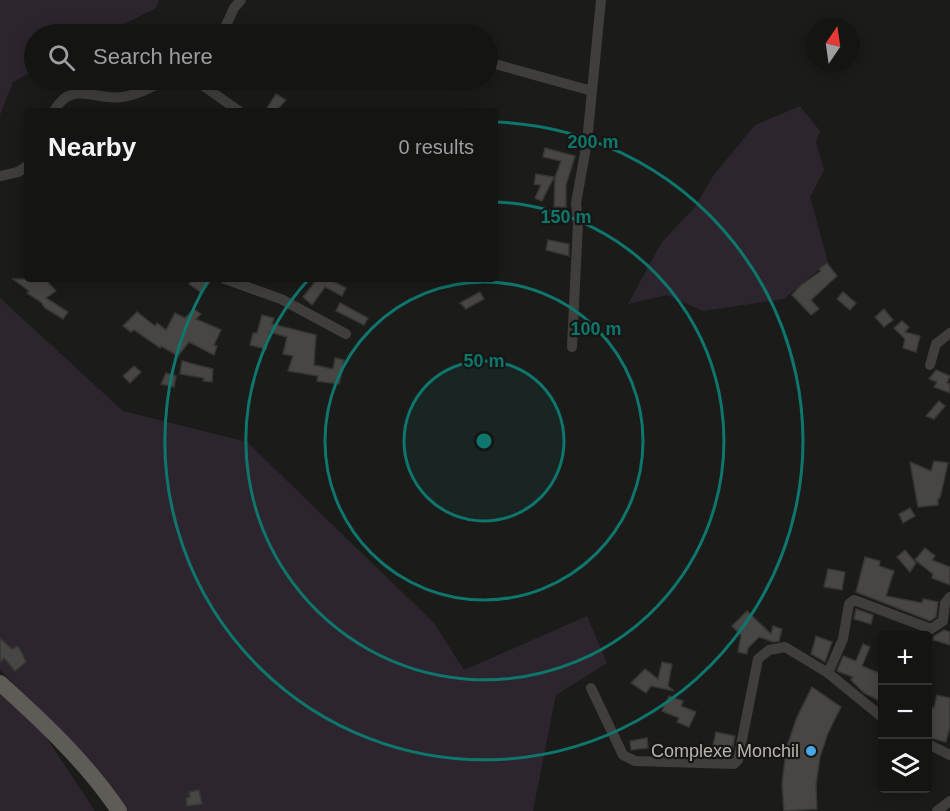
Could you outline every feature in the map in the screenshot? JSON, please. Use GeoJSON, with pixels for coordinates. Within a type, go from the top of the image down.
{"type":"FeatureCollection","features":[{"type":"Feature","properties":{"kind":"main road"},"geometry":{"type":"LineString","coordinates":[[0,683],[33,713],[100,783],[119,811]]}},
{"type":"Feature","properties":{"kind":"street"},"geometry":{"type":"LineString","coordinates":[[227,24],[240,0]]}},
{"type":"Feature","properties":{"kind":"street"},"geometry":{"type":"LineString","coordinates":[[572,346],[578,223],[576,203],[587,142],[602,0]]}},
{"type":"Feature","properties":{"kind":"street"},"geometry":{"type":"LineString","coordinates":[[498,65],[592,91]]}},
{"type":"Feature","properties":{"kind":"street"},"geometry":{"type":"LineString","coordinates":[[56,108],[59,102],[75,93],[122,97],[146,90]]}},
{"type":"Feature","properties":{"kind":"street"},"geometry":{"type":"LineString","coordinates":[[209,90],[235,108]]}},
{"type":"Feature","properties":{"kind":"street"},"geometry":{"type":"LineString","coordinates":[[0,176],[24,173]]}},
{"type":"Feature","properties":{"kind":"street"},"geometry":{"type":"LineString","coordinates":[[234,282],[281,298],[346,334]]}},
{"type":"Feature","properties":{"kind":"street"},"geometry":{"type":"LineString","coordinates":[[930,365],[936,344],[950,333]]}},
{"type":"Feature","properties":{"kind":"street"},"geometry":{"type":"LineString","coordinates":[[828,673],[843,639],[849,604],[854,600],[931,629],[943,621],[945,603],[950,597]]}},
{"type":"Feature","properties":{"kind":"street"},"geometry":{"type":"LineString","coordinates":[[591,688],[623,755],[635,761],[734,764],[738,760],[758,659],[769,650],[786,647],[828,673],[878,714]]}},
{"type":"Feature","properties":{"kind":"street"},"geometry":{"type":"LineString","coordinates":[[932,746],[950,755]]}},
{"type":"Feature","properties":{"kind":"street"},"geometry":{"type":"LineString","coordinates":[[937,811],[950,801]]}},
{"type":"Feature","properties":{"kind":"shaded area"},"geometry":{"type":"Polygon","coordinates":[[[0,0],[159,0],[156,8],[124,24],[24,24],[24,76],[13,82],[0,115],[0,0]]]}},
{"type":"Feature","properties":{"kind":"shaded area"},"geometry":{"type":"Polygon","coordinates":[[[800,106],[820,131],[816,142],[824,170],[810,197],[828,262],[784,299],[703,311],[667,295],[628,304],[661,243],[695,207],[713,176],[755,125],[800,106]]]}},
{"type":"Feature","properties":{"kind":"shaded area"},"geometry":{"type":"Polygon","coordinates":[[[0,298],[123,411],[247,442],[434,623],[464,670],[587,616],[607,663],[556,695],[533,811],[127,811],[81,751],[0,670],[0,298]]]}},
{"type":"Feature","properties":{"kind":"shaded area"},"geometry":{"type":"Polygon","coordinates":[[[0,691],[38,725],[95,811],[0,811],[0,691]]]}},
{"type":"Feature","properties":{"kind":"building"},"geometry":{"type":"Polygon","coordinates":[[[276,94],[286,100],[279,108],[267,108],[276,94]]]}},
{"type":"Feature","properties":{"kind":"building"},"geometry":{"type":"Polygon","coordinates":[[[545,148],[575,156],[566,185],[566,207],[554,207],[555,177],[561,161],[543,157],[545,148]]]}},
{"type":"Feature","properties":{"kind":"building"},"geometry":{"type":"Polygon","coordinates":[[[536,174],[554,177],[542,201],[535,198],[541,185],[534,184],[536,174]]]}},
{"type":"Feature","properties":{"kind":"building"},"geometry":{"type":"Polygon","coordinates":[[[548,240],[569,244],[569,256],[546,250],[548,240]]]}},
{"type":"Feature","properties":{"kind":"building"},"geometry":{"type":"Polygon","coordinates":[[[827,263],[837,276],[811,300],[819,309],[811,315],[792,295],[801,285],[821,271],[819,269],[827,263]]]}},
{"type":"Feature","properties":{"kind":"building"},"geometry":{"type":"Polygon","coordinates":[[[13,279],[24,279],[24,282],[48,282],[56,291],[46,298],[68,312],[63,319],[45,308],[41,302],[27,293],[29,291],[13,279]]]}},
{"type":"Feature","properties":{"kind":"building"},"geometry":{"type":"Polygon","coordinates":[[[191,282],[210,282],[202,293],[189,284],[191,282]]]}},
{"type":"Feature","properties":{"kind":"building"},"geometry":{"type":"Polygon","coordinates":[[[315,282],[335,282],[346,288],[342,296],[325,287],[312,305],[303,297],[315,282]]]}},
{"type":"Feature","properties":{"kind":"building"},"geometry":{"type":"Polygon","coordinates":[[[480,292],[484,299],[466,309],[460,303],[480,292]]]}},
{"type":"Feature","properties":{"kind":"building"},"geometry":{"type":"Polygon","coordinates":[[[843,292],[856,303],[850,310],[837,299],[843,292]]]}},
{"type":"Feature","properties":{"kind":"building"},"geometry":{"type":"Polygon","coordinates":[[[340,303],[368,318],[364,325],[336,311],[340,303]]]}},
{"type":"Feature","properties":{"kind":"building"},"geometry":{"type":"Polygon","coordinates":[[[194,309],[201,314],[196,319],[221,330],[214,345],[217,346],[214,355],[189,342],[178,356],[123,326],[137,312],[155,326],[157,323],[166,330],[175,313],[185,318],[194,309]]]}},
{"type":"Feature","properties":{"kind":"building"},"geometry":{"type":"Polygon","coordinates":[[[884,309],[893,320],[884,327],[875,317],[884,309]]]}},
{"type":"Feature","properties":{"kind":"building"},"geometry":{"type":"Polygon","coordinates":[[[262,315],[274,318],[272,324],[316,335],[314,365],[333,369],[335,358],[344,360],[339,384],[317,381],[318,376],[288,371],[293,356],[283,354],[287,337],[270,332],[266,349],[250,345],[253,333],[257,333],[262,315]]]}},
{"type":"Feature","properties":{"kind":"building"},"geometry":{"type":"Polygon","coordinates":[[[902,321],[909,327],[905,332],[920,336],[916,352],[903,348],[905,339],[894,328],[902,321]]]}},
{"type":"Feature","properties":{"kind":"building"},"geometry":{"type":"Polygon","coordinates":[[[182,361],[213,369],[212,382],[203,381],[204,378],[180,374],[182,361]]]}},
{"type":"Feature","properties":{"kind":"building"},"geometry":{"type":"Polygon","coordinates":[[[134,366],[141,372],[130,383],[123,376],[134,366]]]}},
{"type":"Feature","properties":{"kind":"building"},"geometry":{"type":"Polygon","coordinates":[[[936,370],[950,376],[947,383],[950,384],[950,393],[934,387],[937,382],[929,379],[936,370]]]}},
{"type":"Feature","properties":{"kind":"building"},"geometry":{"type":"Polygon","coordinates":[[[166,373],[176,376],[174,387],[161,384],[166,373]]]}},
{"type":"Feature","properties":{"kind":"building"},"geometry":{"type":"Polygon","coordinates":[[[939,401],[945,406],[934,419],[926,416],[939,401]]]}},
{"type":"Feature","properties":{"kind":"building"},"geometry":{"type":"Polygon","coordinates":[[[934,461],[948,463],[938,505],[918,507],[910,462],[931,471],[934,461]]]}},
{"type":"Feature","properties":{"kind":"building"},"geometry":{"type":"Polygon","coordinates":[[[910,508],[915,516],[903,523],[899,514],[910,508]]]}},
{"type":"Feature","properties":{"kind":"building"},"geometry":{"type":"Polygon","coordinates":[[[925,548],[935,556],[932,560],[950,567],[950,585],[932,578],[933,574],[915,560],[925,548]]]}},
{"type":"Feature","properties":{"kind":"building"},"geometry":{"type":"Polygon","coordinates":[[[905,550],[916,563],[910,572],[897,557],[905,550]]]}},
{"type":"Feature","properties":{"kind":"building"},"geometry":{"type":"Polygon","coordinates":[[[865,557],[880,561],[879,566],[894,571],[886,596],[922,603],[923,599],[938,602],[936,617],[930,621],[856,592],[865,557]]]}},
{"type":"Feature","properties":{"kind":"building"},"geometry":{"type":"Polygon","coordinates":[[[828,569],[845,572],[842,590],[824,587],[828,569]]]}},
{"type":"Feature","properties":{"kind":"building"},"geometry":{"type":"Polygon","coordinates":[[[856,609],[873,615],[871,624],[854,619],[856,609]]]}},
{"type":"Feature","properties":{"kind":"building"},"geometry":{"type":"Polygon","coordinates":[[[747,611],[771,634],[773,626],[782,629],[779,641],[773,642],[759,637],[748,648],[747,654],[738,652],[741,635],[732,626],[747,611]]]}},
{"type":"Feature","properties":{"kind":"building"},"geometry":{"type":"Polygon","coordinates":[[[944,630],[950,632],[950,645],[933,640],[934,636],[944,630]]]}},
{"type":"Feature","properties":{"kind":"building"},"geometry":{"type":"Polygon","coordinates":[[[816,636],[832,642],[825,662],[811,654],[816,636]]]}},
{"type":"Feature","properties":{"kind":"building"},"geometry":{"type":"Polygon","coordinates":[[[0,638],[12,649],[18,646],[22,653],[26,662],[15,671],[4,658],[0,662],[0,638]]]}},
{"type":"Feature","properties":{"kind":"building"},"geometry":{"type":"Polygon","coordinates":[[[863,644],[870,647],[862,666],[878,672],[878,700],[864,693],[851,680],[853,677],[837,671],[843,656],[856,661],[863,644]]]}},
{"type":"Feature","properties":{"kind":"building"},"geometry":{"type":"Polygon","coordinates":[[[662,662],[672,664],[668,686],[674,691],[651,686],[646,693],[631,683],[645,669],[658,679],[662,662]]]}},
{"type":"Feature","properties":{"kind":"building"},"geometry":{"type":"Polygon","coordinates":[[[812,687],[841,707],[828,733],[820,757],[816,785],[817,809],[784,811],[782,785],[786,749],[797,717],[812,687]]]}},
{"type":"Feature","properties":{"kind":"building"},"geometry":{"type":"Polygon","coordinates":[[[937,695],[950,698],[950,726],[946,742],[932,738],[932,707],[934,708],[937,695]]]}},
{"type":"Feature","properties":{"kind":"building"},"geometry":{"type":"Polygon","coordinates":[[[669,696],[683,701],[681,706],[696,712],[689,727],[677,722],[679,718],[662,711],[669,696]]]}},
{"type":"Feature","properties":{"kind":"building"},"geometry":{"type":"Polygon","coordinates":[[[716,732],[735,736],[731,756],[711,754],[716,732]]]}},
{"type":"Feature","properties":{"kind":"building"},"geometry":{"type":"Polygon","coordinates":[[[647,738],[648,748],[631,750],[630,741],[647,738]]]}},
{"type":"Feature","properties":{"kind":"building"},"geometry":{"type":"Polygon","coordinates":[[[199,790],[202,804],[187,806],[186,798],[190,797],[189,792],[199,790]]]}},
{"type":"Feature","properties":{"kind":"place","name":"Complexe Monchil"},"geometry":{"type":"Point","coordinates":[811,751]}}]}
